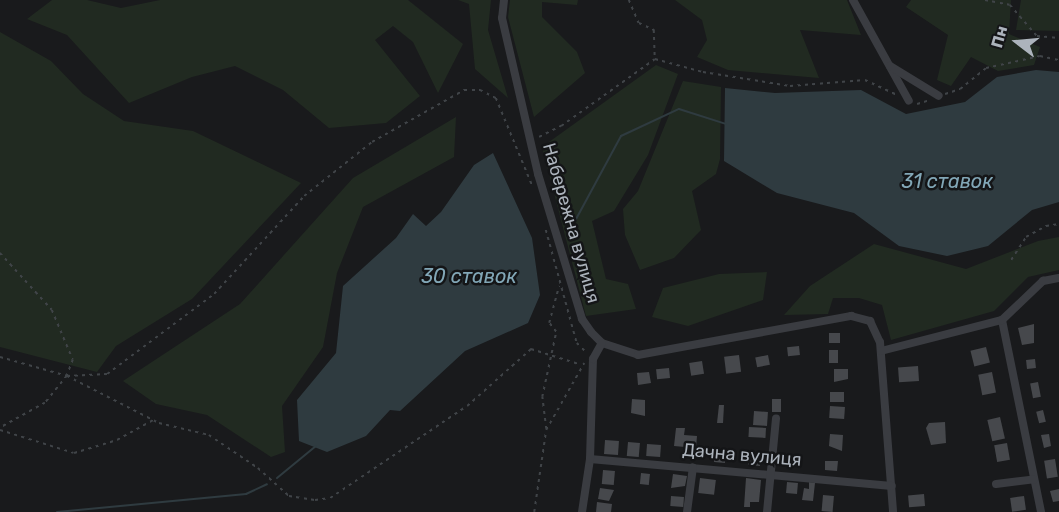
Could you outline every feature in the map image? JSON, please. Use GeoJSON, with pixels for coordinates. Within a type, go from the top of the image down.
{"type":"FeatureCollection","features":[{"type":"Feature","properties":{"kind":"street","name":"Набережна вулиця"},"geometry":{"type":"LineString","coordinates":[[504,0],[502,18],[530,141],[582,319],[602,343],[630,354],[646,354],[851,316],[870,321],[878,332],[881,351]]}},
{"type":"Feature","properties":{"kind":"street"},"geometry":{"type":"LineString","coordinates":[[853,0],[909,101]]}},
{"type":"Feature","properties":{"kind":"street"},"geometry":{"type":"LineString","coordinates":[[889,66],[939,96]]}},
{"type":"Feature","properties":{"kind":"street"},"geometry":{"type":"LineString","coordinates":[[893,512],[881,351],[1002,320],[1042,281],[1059,278]]}},
{"type":"Feature","properties":{"kind":"street"},"geometry":{"type":"LineString","coordinates":[[1002,320],[1041,512]]}},
{"type":"Feature","properties":{"kind":"street"},"geometry":{"type":"LineString","coordinates":[[582,512],[590,459],[593,359],[602,343]]}},
{"type":"Feature","properties":{"kind":"street"},"geometry":{"type":"LineString","coordinates":[[767,512],[776,418]]}},
{"type":"Feature","properties":{"kind":"street","name":"Дачна вулиця"},"geometry":{"type":"LineString","coordinates":[[590,459],[892,486]]}},
{"type":"Feature","properties":{"kind":"street"},"geometry":{"type":"LineString","coordinates":[[687,512],[693,467]]}},
{"type":"Feature","properties":{"kind":"street"},"geometry":{"type":"LineString","coordinates":[[996,484],[1034,478]]}},
{"type":"Feature","properties":{"kind":"path"},"geometry":{"type":"LineString","coordinates":[[629,0],[639,23],[654,30],[655,59]]}},
{"type":"Feature","properties":{"kind":"path"},"geometry":{"type":"LineString","coordinates":[[985,0],[1010,5],[1037,36],[1059,38]]}},
{"type":"Feature","properties":{"kind":"path"},"geometry":{"type":"LineString","coordinates":[[655,59],[703,72],[790,86],[865,80],[916,105],[960,89],[986,68],[1040,57],[1059,60]]}},
{"type":"Feature","properties":{"kind":"path"},"geometry":{"type":"LineString","coordinates":[[530,141],[561,126],[655,59]]}},
{"type":"Feature","properties":{"kind":"path"},"geometry":{"type":"LineString","coordinates":[[67,376],[106,375],[214,294],[304,196],[372,142],[464,90],[480,90],[496,98],[534,192]]}},
{"type":"Feature","properties":{"kind":"path"},"geometry":{"type":"LineString","coordinates":[[0,357],[67,376],[153,419],[209,435],[258,468],[289,496],[315,500],[330,498],[467,406],[531,349],[579,364],[593,359],[577,343],[544,223]]}},
{"type":"Feature","properties":{"kind":"path"},"geometry":{"type":"LineString","coordinates":[[1011,260],[1026,237],[1046,226],[1059,224]]}},
{"type":"Feature","properties":{"kind":"path"},"geometry":{"type":"LineString","coordinates":[[0,253],[52,310],[73,360],[67,376],[45,403],[0,429]]}},
{"type":"Feature","properties":{"kind":"path"},"geometry":{"type":"LineString","coordinates":[[534,512],[546,430],[542,397],[556,332],[549,323],[560,284]]}},
{"type":"Feature","properties":{"kind":"path"},"geometry":{"type":"LineString","coordinates":[[546,430],[579,364]]}},
{"type":"Feature","properties":{"kind":"path"},"geometry":{"type":"LineString","coordinates":[[0,429],[74,453],[117,440],[153,419]]}},
{"type":"Feature","properties":{"kind":"shaded area"},"geometry":{"type":"Polygon","coordinates":[[[52,0],[87,0],[121,8],[160,0],[408,0],[463,44],[438,93],[413,42],[393,26],[375,40],[420,96],[386,123],[329,128],[283,90],[235,66],[192,77],[129,103],[67,35],[27,19],[52,0]]]}},
{"type":"Feature","properties":{"kind":"shaded area"},"geometry":{"type":"Polygon","coordinates":[[[458,0],[491,0],[488,30],[508,98],[475,69],[469,4],[458,0]]]}},
{"type":"Feature","properties":{"kind":"shaded area"},"geometry":{"type":"Polygon","coordinates":[[[510,0],[578,0],[577,5],[542,2],[542,17],[577,52],[585,73],[534,117],[508,17],[510,0]]]}},
{"type":"Feature","properties":{"kind":"shaded area"},"geometry":{"type":"Polygon","coordinates":[[[675,0],[847,0],[861,35],[800,30],[819,78],[728,70],[697,57],[707,40],[702,20],[675,0]]]}},
{"type":"Feature","properties":{"kind":"shaded area"},"geometry":{"type":"Polygon","coordinates":[[[911,0],[1011,0],[1009,34],[1040,47],[1034,65],[998,71],[971,57],[951,86],[937,80],[948,35],[906,7],[911,0]]]}},
{"type":"Feature","properties":{"kind":"shaded area"},"geometry":{"type":"Polygon","coordinates":[[[1021,0],[1059,0],[1059,31],[1016,30],[1021,0]]]}},
{"type":"Feature","properties":{"kind":"shaded area"},"geometry":{"type":"Polygon","coordinates":[[[0,32],[51,61],[83,94],[124,121],[193,131],[301,183],[192,299],[116,346],[97,372],[0,347],[0,32]]]}},
{"type":"Feature","properties":{"kind":"shaded area"},"geometry":{"type":"Polygon","coordinates":[[[656,65],[678,74],[648,155],[614,211],[592,221],[606,279],[628,284],[636,309],[586,316],[542,147],[656,65]]]}},
{"type":"Feature","properties":{"kind":"shaded area"},"geometry":{"type":"Polygon","coordinates":[[[683,81],[721,87],[720,159],[716,174],[692,191],[701,230],[674,258],[640,270],[625,235],[623,209],[638,191],[683,81]]]}},
{"type":"Feature","properties":{"kind":"shaded area"},"geometry":{"type":"Polygon","coordinates":[[[456,117],[454,157],[363,207],[337,273],[323,347],[282,406],[285,452],[271,457],[207,415],[156,404],[123,381],[240,304],[353,178],[456,117]]]}},
{"type":"Feature","properties":{"kind":"shaded area"},"geometry":{"type":"Polygon","coordinates":[[[1059,237],[1059,270],[1028,277],[994,311],[891,340],[882,305],[859,298],[833,298],[828,314],[784,315],[810,286],[874,244],[966,269],[1038,241],[1059,237]]]}},
{"type":"Feature","properties":{"kind":"shaded area"},"geometry":{"type":"Polygon","coordinates":[[[767,272],[763,300],[688,326],[652,317],[663,288],[719,274],[767,272]]]}},
{"type":"Feature","properties":{"kind":"water","name":"31 ставок"},"geometry":{"type":"Polygon","coordinates":[[[1036,70],[1059,72],[1059,202],[1032,210],[988,246],[947,256],[899,246],[854,213],[777,193],[724,161],[725,88],[775,93],[861,90],[906,114],[965,102],[997,77],[1036,70]]]}},
{"type":"Feature","properties":{"kind":"water","name":"30 ставок"},"geometry":{"type":"Polygon","coordinates":[[[493,153],[532,238],[540,295],[528,323],[465,351],[400,411],[390,410],[366,436],[327,452],[299,441],[297,400],[336,353],[343,286],[396,238],[413,214],[426,226],[441,212],[474,165],[493,153]]]}},
{"type":"Feature","properties":{"kind":"building"},"geometry":{"type":"Polygon","coordinates":[[[1034,324],[1034,343],[1022,345],[1018,328],[1034,324]]]}},
{"type":"Feature","properties":{"kind":"building"},"geometry":{"type":"Polygon","coordinates":[[[829,333],[840,333],[840,343],[829,343],[829,333]]]}},
{"type":"Feature","properties":{"kind":"building"},"geometry":{"type":"Polygon","coordinates":[[[799,346],[800,355],[788,356],[787,347],[799,346]]]}},
{"type":"Feature","properties":{"kind":"building"},"geometry":{"type":"Polygon","coordinates":[[[986,347],[990,363],[974,366],[970,351],[986,347]]]}},
{"type":"Feature","properties":{"kind":"building"},"geometry":{"type":"Polygon","coordinates":[[[829,350],[838,350],[838,363],[829,363],[829,350]]]}},
{"type":"Feature","properties":{"kind":"building"},"geometry":{"type":"Polygon","coordinates":[[[739,355],[741,372],[726,374],[724,357],[739,355]]]}},
{"type":"Feature","properties":{"kind":"building"},"geometry":{"type":"Polygon","coordinates":[[[768,355],[770,365],[757,367],[755,357],[768,355]]]}},
{"type":"Feature","properties":{"kind":"building"},"geometry":{"type":"Polygon","coordinates":[[[1035,359],[1036,368],[1027,369],[1026,360],[1035,359]]]}},
{"type":"Feature","properties":{"kind":"building"},"geometry":{"type":"Polygon","coordinates":[[[702,361],[704,374],[691,376],[689,363],[702,361]]]}},
{"type":"Feature","properties":{"kind":"building"},"geometry":{"type":"Polygon","coordinates":[[[918,366],[919,381],[899,382],[898,367],[918,366]]]}},
{"type":"Feature","properties":{"kind":"building"},"geometry":{"type":"Polygon","coordinates":[[[669,368],[670,378],[657,379],[656,369],[669,368]]]}},
{"type":"Feature","properties":{"kind":"building"},"geometry":{"type":"Polygon","coordinates":[[[834,369],[848,369],[848,379],[834,382],[834,369]]]}},
{"type":"Feature","properties":{"kind":"building"},"geometry":{"type":"Polygon","coordinates":[[[649,372],[651,383],[638,385],[637,373],[649,372]]]}},
{"type":"Feature","properties":{"kind":"building"},"geometry":{"type":"Polygon","coordinates":[[[992,372],[996,393],[982,395],[978,375],[992,372]]]}},
{"type":"Feature","properties":{"kind":"building"},"geometry":{"type":"Polygon","coordinates":[[[1038,382],[1041,397],[1033,398],[1030,384],[1038,382]]]}},
{"type":"Feature","properties":{"kind":"building"},"geometry":{"type":"Polygon","coordinates":[[[830,392],[844,392],[844,402],[830,402],[830,392]]]}},
{"type":"Feature","properties":{"kind":"building"},"geometry":{"type":"Polygon","coordinates":[[[632,399],[645,400],[645,416],[631,413],[632,399]]]}},
{"type":"Feature","properties":{"kind":"building"},"geometry":{"type":"Polygon","coordinates":[[[772,399],[781,399],[781,412],[772,412],[772,399]]]}},
{"type":"Feature","properties":{"kind":"building"},"geometry":{"type":"Polygon","coordinates":[[[719,405],[724,405],[723,423],[717,423],[719,405]]]}},
{"type":"Feature","properties":{"kind":"building"},"geometry":{"type":"Polygon","coordinates":[[[830,406],[845,407],[844,419],[829,418],[830,406]]]}},
{"type":"Feature","properties":{"kind":"building"},"geometry":{"type":"Polygon","coordinates":[[[1043,410],[1046,422],[1039,423],[1036,412],[1043,410]]]}},
{"type":"Feature","properties":{"kind":"building"},"geometry":{"type":"Polygon","coordinates":[[[754,411],[768,412],[767,426],[753,425],[754,411]]]}},
{"type":"Feature","properties":{"kind":"building"},"geometry":{"type":"Polygon","coordinates":[[[1000,417],[1005,438],[992,441],[987,420],[1000,417]]]}},
{"type":"Feature","properties":{"kind":"building"},"geometry":{"type":"Polygon","coordinates":[[[945,422],[946,443],[931,445],[926,428],[929,423],[945,422]]]}},
{"type":"Feature","properties":{"kind":"building"},"geometry":{"type":"Polygon","coordinates":[[[749,427],[766,428],[765,438],[748,437],[749,427]]]}},
{"type":"Feature","properties":{"kind":"building"},"geometry":{"type":"Polygon","coordinates":[[[676,428],[685,428],[684,435],[697,436],[696,448],[674,446],[676,428]]]}},
{"type":"Feature","properties":{"kind":"building"},"geometry":{"type":"Polygon","coordinates":[[[830,434],[843,435],[842,451],[829,446],[830,434]]]}},
{"type":"Feature","properties":{"kind":"building"},"geometry":{"type":"Polygon","coordinates":[[[1049,434],[1051,446],[1044,448],[1041,435],[1049,434]]]}},
{"type":"Feature","properties":{"kind":"building"},"geometry":{"type":"Polygon","coordinates":[[[605,440],[619,441],[618,455],[604,454],[605,440]]]}},
{"type":"Feature","properties":{"kind":"building"},"geometry":{"type":"Polygon","coordinates":[[[628,442],[640,443],[639,457],[627,456],[628,442]]]}},
{"type":"Feature","properties":{"kind":"building"},"geometry":{"type":"Polygon","coordinates":[[[1007,443],[1010,460],[997,462],[994,445],[1007,443]]]}},
{"type":"Feature","properties":{"kind":"building"},"geometry":{"type":"Polygon","coordinates":[[[647,444],[661,445],[660,457],[646,456],[647,444]]]}},
{"type":"Feature","properties":{"kind":"building"},"geometry":{"type":"Polygon","coordinates":[[[715,450],[726,451],[725,463],[714,462],[715,450]]]}},
{"type":"Feature","properties":{"kind":"building"},"geometry":{"type":"Polygon","coordinates":[[[749,454],[761,455],[760,466],[748,465],[749,454]]]}},
{"type":"Feature","properties":{"kind":"building"},"geometry":{"type":"Polygon","coordinates":[[[1055,459],[1058,477],[1047,478],[1044,461],[1055,459]]]}},
{"type":"Feature","properties":{"kind":"building"},"geometry":{"type":"Polygon","coordinates":[[[825,461],[838,461],[837,471],[825,470],[825,461]]]}},
{"type":"Feature","properties":{"kind":"building"},"geometry":{"type":"Polygon","coordinates":[[[603,470],[615,471],[614,485],[602,484],[603,470]]]}},
{"type":"Feature","properties":{"kind":"building"},"geometry":{"type":"Polygon","coordinates":[[[641,473],[650,474],[649,485],[640,484],[641,473]]]}},
{"type":"Feature","properties":{"kind":"building"},"geometry":{"type":"Polygon","coordinates":[[[673,474],[687,476],[685,486],[671,488],[673,474]]]}},
{"type":"Feature","properties":{"kind":"building"},"geometry":{"type":"Polygon","coordinates":[[[700,478],[716,480],[714,495],[698,493],[700,478]]]}},
{"type":"Feature","properties":{"kind":"building"},"geometry":{"type":"Polygon","coordinates":[[[746,478],[761,480],[759,502],[750,502],[750,507],[744,507],[746,478]]]}},
{"type":"Feature","properties":{"kind":"building"},"geometry":{"type":"Polygon","coordinates":[[[787,482],[798,483],[797,494],[786,493],[787,482]]]}},
{"type":"Feature","properties":{"kind":"building"},"geometry":{"type":"Polygon","coordinates":[[[809,482],[815,483],[813,501],[802,500],[804,488],[809,489],[809,482]]]}},
{"type":"Feature","properties":{"kind":"building"},"geometry":{"type":"Polygon","coordinates":[[[600,488],[614,490],[609,501],[598,499],[600,488]]]}},
{"type":"Feature","properties":{"kind":"building"},"geometry":{"type":"Polygon","coordinates":[[[1059,489],[1059,501],[1053,502],[1050,491],[1059,489]]]}},
{"type":"Feature","properties":{"kind":"building"},"geometry":{"type":"Polygon","coordinates":[[[924,494],[925,506],[909,507],[908,495],[924,494]]]}},
{"type":"Feature","properties":{"kind":"building"},"geometry":{"type":"Polygon","coordinates":[[[823,495],[834,496],[833,512],[822,511],[823,495]]]}},
{"type":"Feature","properties":{"kind":"building"},"geometry":{"type":"Polygon","coordinates":[[[671,496],[684,497],[683,507],[670,506],[671,496]]]}},
{"type":"Feature","properties":{"kind":"building"},"geometry":{"type":"Polygon","coordinates":[[[1024,496],[1026,510],[1012,512],[1010,498],[1024,496]]]}},
{"type":"Feature","properties":{"kind":"building"},"geometry":{"type":"Polygon","coordinates":[[[597,502],[612,504],[611,512],[596,512],[597,502]]]}},
{"type":"Feature","properties":{"kind":"waterway"},"geometry":{"type":"LineString","coordinates":[[575,221],[621,136],[679,109],[726,124]]}},
{"type":"Feature","properties":{"kind":"waterway"},"geometry":{"type":"LineString","coordinates":[[277,478],[316,446]]}},
{"type":"Feature","properties":{"kind":"waterway"},"geometry":{"type":"LineString","coordinates":[[57,512],[246,494],[267,484]]}}]}
